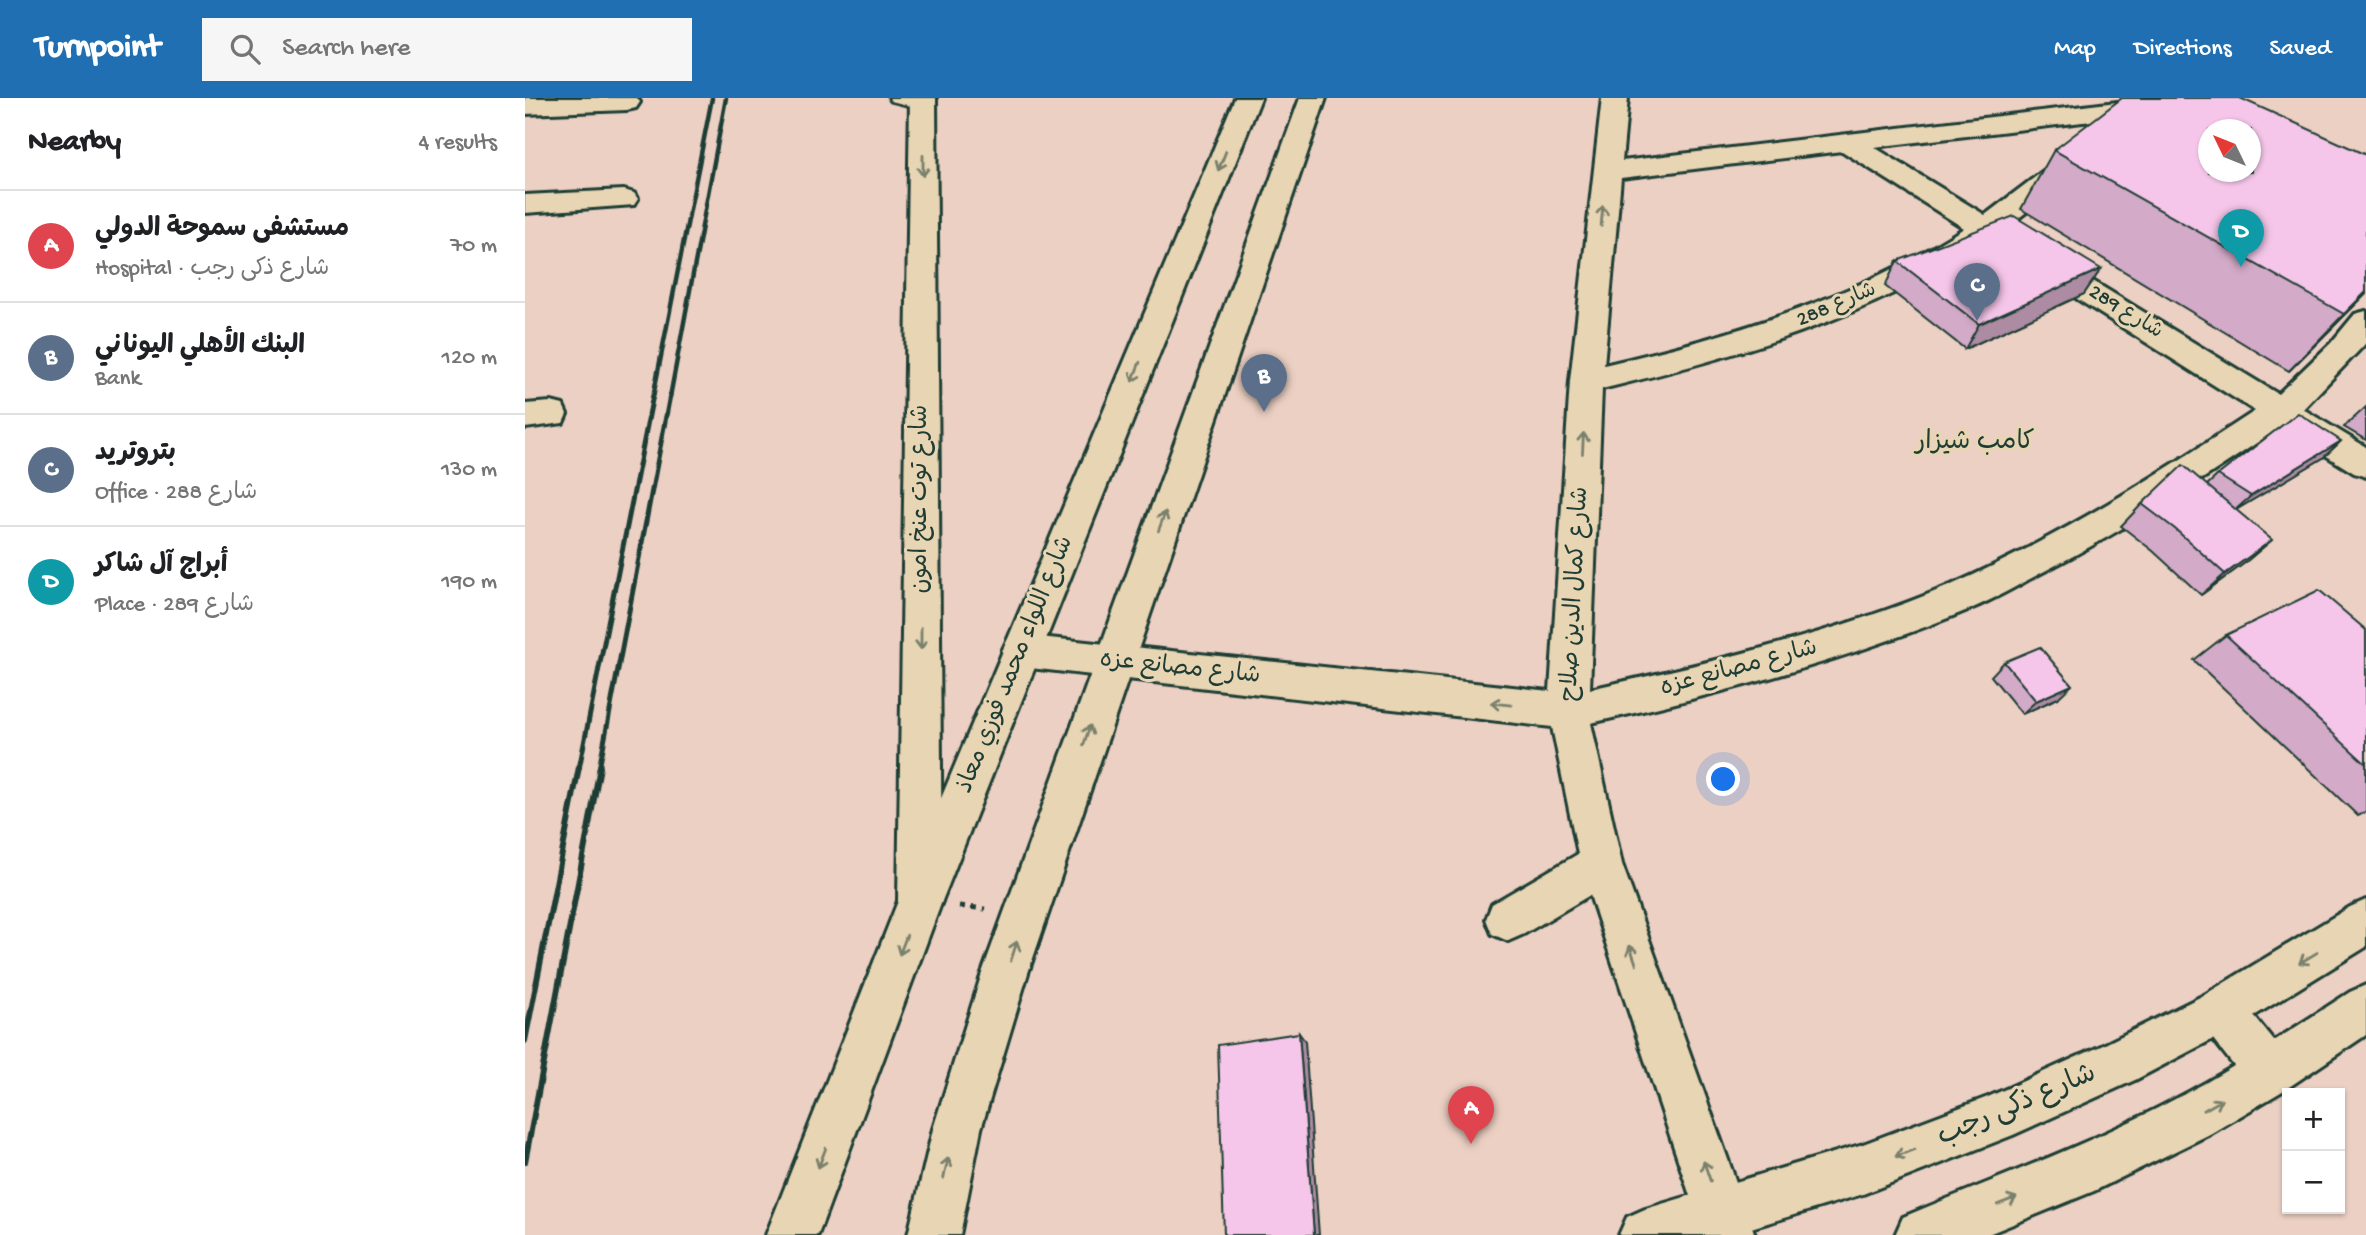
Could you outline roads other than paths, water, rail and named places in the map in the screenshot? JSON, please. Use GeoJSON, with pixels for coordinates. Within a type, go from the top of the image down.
{"type":"FeatureCollection","features":[{"type":"Feature","properties":{"kind":"street","name":"شارع اللواء محمد فوزي معاذ"},"geometry":{"type":"LineString","coordinates":[[792,1235],[919,901],[1248,98]]}},
{"type":"Feature","properties":{"kind":"street"},"geometry":{"type":"LineString","coordinates":[[934,1235],[956,1125],[1026,914],[1112,661],[1313,98]]}},
{"type":"Feature","properties":{"kind":"street","name":"شارع كمال الدين صلاح"},"geometry":{"type":"LineString","coordinates":[[1615,98],[1586,381],[1569,711],[1601,864],[1725,1224]]}},
{"type":"Feature","properties":{"kind":"street"},"geometry":{"type":"LineString","coordinates":[[1607,171],[2217,98]]}},
{"type":"Feature","properties":{"kind":"street","name":"شارع توت عنخ امون"},"geometry":{"type":"LineString","coordinates":[[919,901],[920,100]]}},
{"type":"Feature","properties":{"kind":"street"},"geometry":{"type":"LineString","coordinates":[[525,106],[627,102]]}},
{"type":"Feature","properties":{"kind":"street","name":"شارع 288"},"geometry":{"type":"LineString","coordinates":[[1586,381],[1687,358],[1780,330],[1864,296],[1937,259],[2036,193],[2091,142],[2118,109]]}},
{"type":"Feature","properties":{"kind":"street","name":"شارع 289"},"geometry":{"type":"LineString","coordinates":[[1846,142],[2282,409],[2366,464]]}},
{"type":"Feature","properties":{"kind":"street"},"geometry":{"type":"LineString","coordinates":[[525,204],[624,199]]}},
{"type":"Feature","properties":{"kind":"street","name":"شارع مصانع عزه"},"geometry":{"type":"LineString","coordinates":[[1021,651],[1569,711],[1724,676],[1865,634],[1965,595],[2088,532],[2199,465],[2282,409],[2342,351],[2366,323]]}},
{"type":"Feature","properties":{"kind":"street"},"geometry":{"type":"LineString","coordinates":[[1508,919],[1601,864]]}},
{"type":"Feature","properties":{"kind":"street","name":"شارع ذكى رجب"},"geometry":{"type":"LineString","coordinates":[[1645,1235],[1725,1224],[1996,1118],[2118,1063],[2220,1011],[2366,922]]}},
{"type":"Feature","properties":{"kind":"street"},"geometry":{"type":"LineString","coordinates":[[1921,1235],[2037,1189],[2166,1132],[2269,1072],[2366,1007]]}},
{"type":"Feature","properties":{"kind":"street"},"geometry":{"type":"LineString","coordinates":[[2220,1011],[2269,1072]]}},
{"type":"Feature","properties":{"kind":"railway"},"geometry":{"type":"LineString","coordinates":[[653,397],[712,98]]}},
{"type":"Feature","properties":{"kind":"railway"},"geometry":{"type":"LineString","coordinates":[[670,397],[726,98]]}},
{"type":"Feature","properties":{"kind":"railway"},"geometry":{"type":"LineString","coordinates":[[579,769],[653,395]]}},
{"type":"Feature","properties":{"kind":"railway"},"geometry":{"type":"LineString","coordinates":[[599,769],[670,395]]}},
{"type":"Feature","properties":{"kind":"railway"},"geometry":{"type":"LineString","coordinates":[[525,1041],[579,767]]}},
{"type":"Feature","properties":{"kind":"railway"},"geometry":{"type":"LineString","coordinates":[[525,1162],[600,767]]}},
{"type":"Feature","properties":{"kind":"place","name":"أبراج آل شاكر"},"geometry":{"type":"Point","coordinates":[2241,267]}},
{"type":"Feature","properties":{"kind":"place","name":"بتروتريد"},"geometry":{"type":"Point","coordinates":[1977,321]}},
{"type":"Feature","properties":{"kind":"place","name":"البنك الأهلي اليوناني"},"geometry":{"type":"Point","coordinates":[1264,412]}},
{"type":"Feature","properties":{"kind":"place","name":"مستشفى سموحة الدولي"},"geometry":{"type":"Point","coordinates":[1471,1144]}},
{"type":"Feature","properties":{"kind":"district","name":"كامب شيزار"},"geometry":{"type":"Point","coordinates":[1975,443]}}]}
